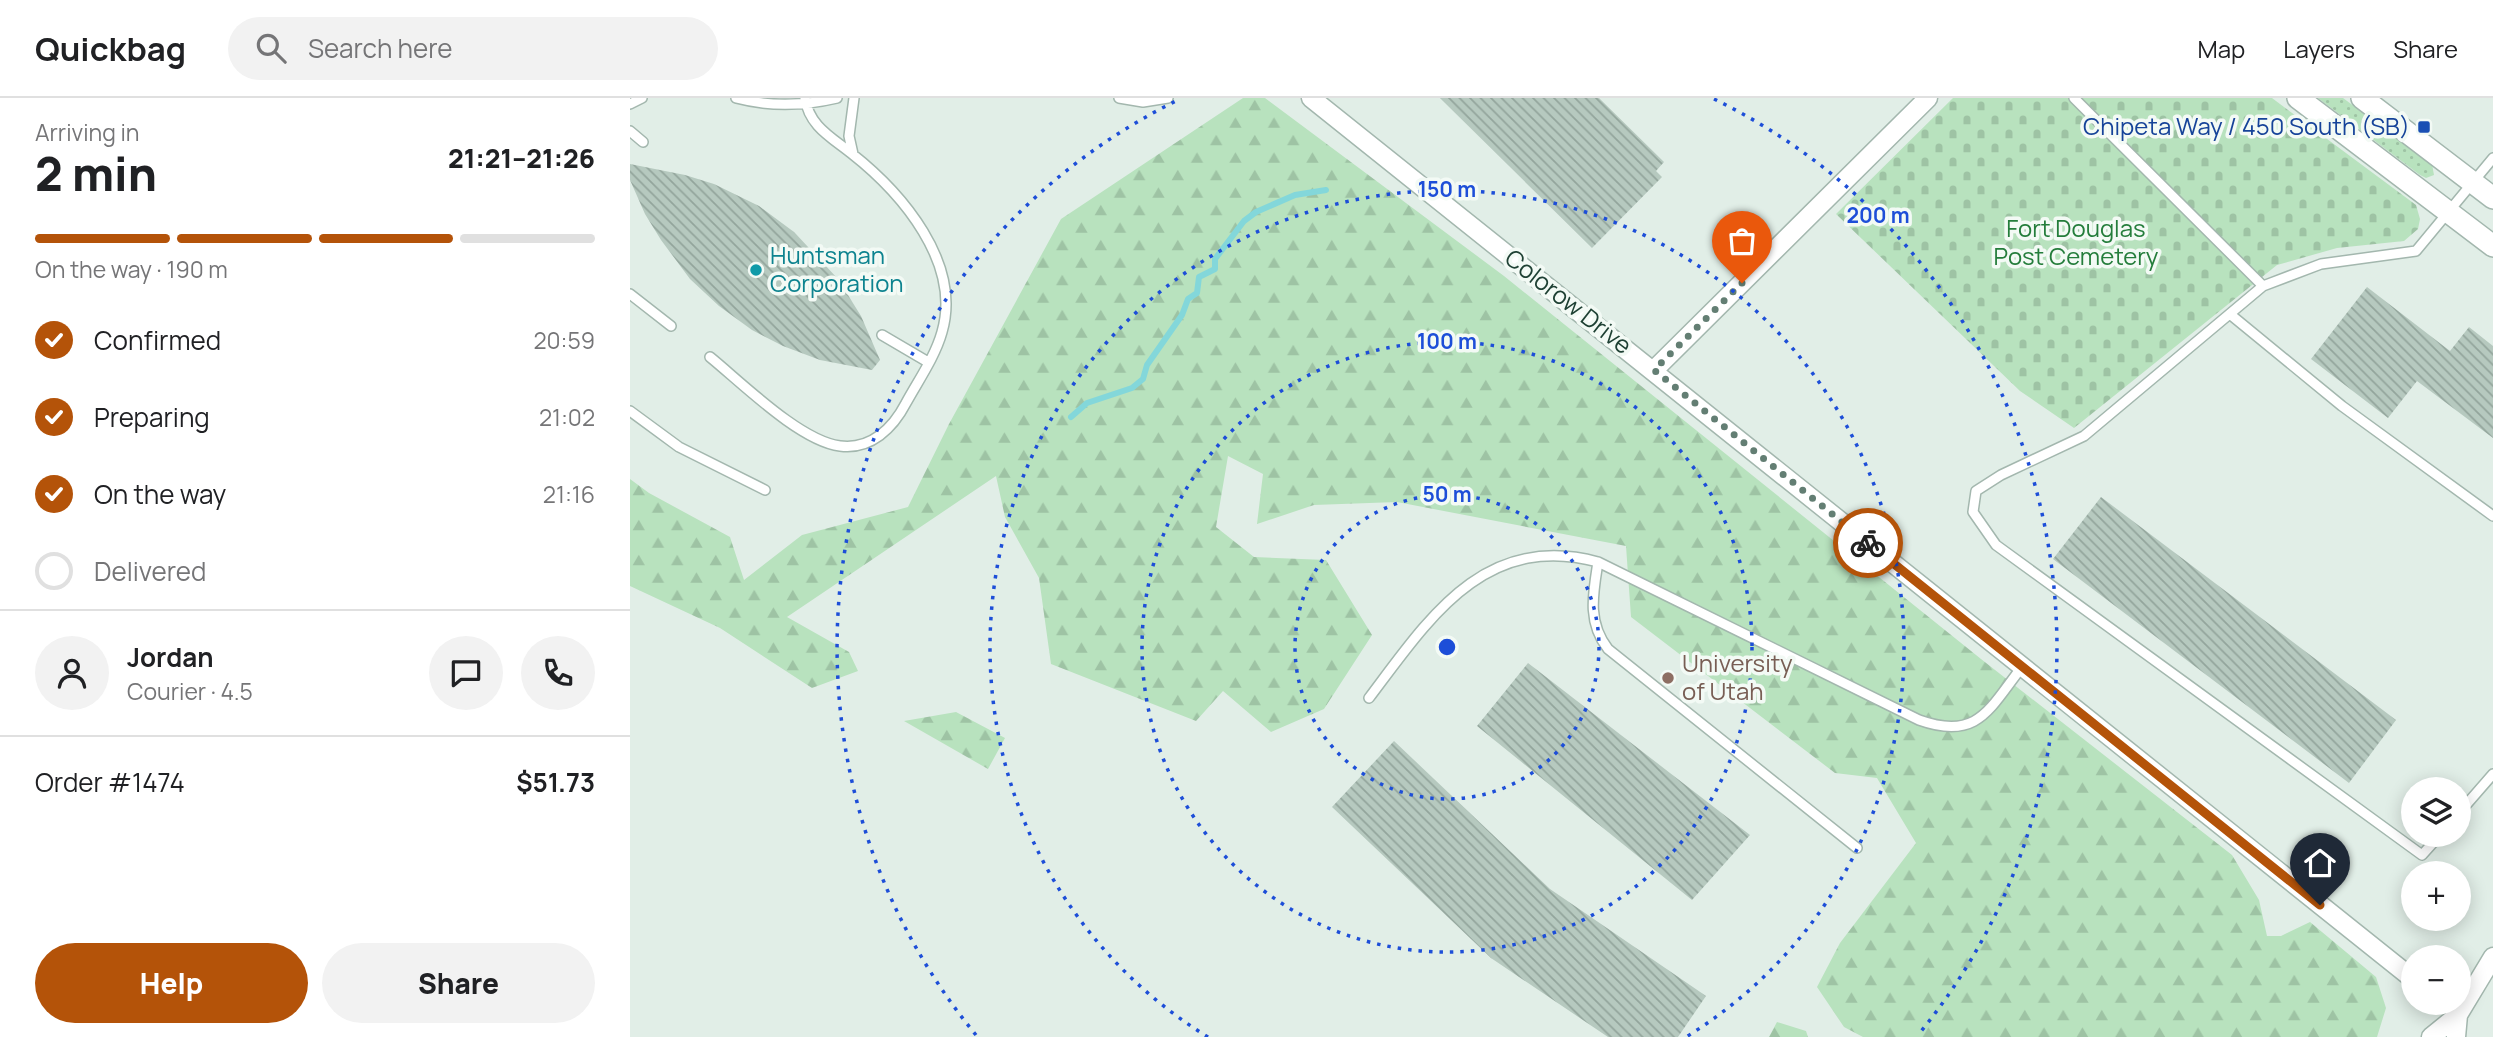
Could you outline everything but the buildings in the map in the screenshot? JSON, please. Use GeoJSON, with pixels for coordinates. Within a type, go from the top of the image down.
{"type":"FeatureCollection","features":[{"type":"Feature","properties":{"kind":"street","name":"Colorow Drive"},"geometry":{"type":"LineString","coordinates":[[1311,98],[2401,969]]}},
{"type":"Feature","properties":{"kind":"street"},"geometry":{"type":"LineString","coordinates":[[1654,370],[1928,98]]}},
{"type":"Feature","properties":{"kind":"street"},"geometry":{"type":"LineString","coordinates":[[2298,98],[2493,246]]}},
{"type":"Feature","properties":{"kind":"street"},"geometry":{"type":"LineString","coordinates":[[2362,98],[2493,198]]}},
{"type":"Feature","properties":{"kind":"street"},"geometry":{"type":"LineString","coordinates":[[2471,994],[2493,958]]}},
{"type":"Feature","properties":{"kind":"street"},"geometry":{"type":"LineString","coordinates":[[2431,1037],[2458,1015]]}},
{"type":"Feature","properties":{"kind":"street"},"geometry":{"type":"LineString","coordinates":[[2456,1037],[2458,1015]]}},
{"type":"Feature","properties":{"kind":"lane"},"geometry":{"type":"LineString","coordinates":[[630,104],[642,98]]}},
{"type":"Feature","properties":{"kind":"lane"},"geometry":{"type":"LineString","coordinates":[[736,98],[767,105],[837,98]]}},
{"type":"Feature","properties":{"kind":"lane"},"geometry":{"type":"LineString","coordinates":[[853,154],[849,136],[854,98]]}},
{"type":"Feature","properties":{"kind":"lane"},"geometry":{"type":"LineString","coordinates":[[1119,98],[1143,102],[1163,99]]}},
{"type":"Feature","properties":{"kind":"lane"},"geometry":{"type":"LineString","coordinates":[[2074,98],[2263,286]]}},
{"type":"Feature","properties":{"kind":"lane"},"geometry":{"type":"LineString","coordinates":[[709,357],[810,437],[843,447],[863,444],[881,435],[896,422],[942,334],[947,295],[942,270],[916,221],[853,154],[819,128],[805,101]]}},
{"type":"Feature","properties":{"kind":"lane"},"geometry":{"type":"LineString","coordinates":[[630,131],[643,142]]}},
{"type":"Feature","properties":{"kind":"lane"},"geometry":{"type":"LineString","coordinates":[[2401,840],[1996,545],[1973,512],[1976,491],[2001,475],[2084,436],[2263,286],[2321,264],[2416,251],[2446,211],[2493,158]]}},
{"type":"Feature","properties":{"kind":"lane"},"geometry":{"type":"LineString","coordinates":[[630,294],[671,326]]}},
{"type":"Feature","properties":{"kind":"lane"},"geometry":{"type":"LineString","coordinates":[[2231,315],[2342,406],[2493,516]]}},
{"type":"Feature","properties":{"kind":"lane"},"geometry":{"type":"LineString","coordinates":[[882,335],[928,362]]}},
{"type":"Feature","properties":{"kind":"lane"},"geometry":{"type":"LineString","coordinates":[[630,411],[679,447],[765,490]]}},
{"type":"Feature","properties":{"kind":"lane"},"geometry":{"type":"LineString","coordinates":[[1368,698],[1430,616],[1476,578],[1524,560],[1578,557],[1598,562],[1919,720],[1941,728],[1963,728],[1974,722],[1994,703],[2022,667]]}},
{"type":"Feature","properties":{"kind":"lane"},"geometry":{"type":"LineString","coordinates":[[1598,562],[1593,618],[1597,632],[1608,649],[1857,848]]}},
{"type":"Feature","properties":{"kind":"lane"},"geometry":{"type":"LineString","coordinates":[[2471,799],[2493,774]]}},
{"type":"Feature","properties":{"kind":"lane"},"geometry":{"type":"LineString","coordinates":[[2410,847],[2421,855],[2429,847]]}},
{"type":"Feature","properties":{"kind":"green space"},"geometry":{"type":"Polygon","coordinates":[[[1243,98],[1265,98],[1504,276],[1981,659],[2232,855],[2259,900],[2267,936],[2281,936],[2310,922],[2376,977],[2386,1008],[2377,1037],[1863,1037],[1844,1027],[1817,987],[1840,943],[1916,843],[1877,778],[1835,773],[1631,617],[1626,546],[1397,502],[1314,505],[1257,524],[1263,474],[1228,456],[1216,527],[1254,557],[1326,560],[1372,635],[1324,709],[1271,732],[1223,691],[1196,721],[1051,664],[1039,578],[1005,517],[996,476],[787,617],[849,652],[858,671],[812,688],[720,628],[630,586],[630,479],[649,493],[730,537],[744,580],[802,535],[908,507],[949,424],[1061,219],[1243,98]]]}},
{"type":"Feature","properties":{"kind":"green space","name":"Fort Douglas Post Cemetery"},"geometry":{"type":"Polygon","coordinates":[[[1953,98],[2272,98],[2416,205],[2420,219],[2418,229],[2404,241],[2337,248],[2277,265],[2074,428],[2020,391],[1836,214],[1953,98]]]}},
{"type":"Feature","properties":{"kind":"green space"},"geometry":{"type":"Polygon","coordinates":[[[2318,98],[2343,98],[2432,164],[2434,175],[2426,178],[2420,175],[2318,98]]]}},
{"type":"Feature","properties":{"kind":"green space"},"geometry":{"type":"Polygon","coordinates":[[[956,712],[1005,738],[988,769],[904,721],[956,712]]]}},
{"type":"Feature","properties":{"kind":"green space"},"geometry":{"type":"Polygon","coordinates":[[[1777,1022],[1806,1031],[1808,1037],[1769,1037],[1777,1022]]]}},
{"type":"Feature","properties":{"kind":"waterway"},"geometry":{"type":"LineString","coordinates":[[1071,417],[1087,403],[1132,388],[1143,379],[1147,365],[1182,315],[1188,299],[1197,293],[1199,277],[1215,269],[1215,259],[1244,221],[1256,212],[1295,195],[1326,190]]}},
{"type":"Feature","properties":{"kind":"way so far"},"geometry":{"type":"LineString","coordinates":[[1742,283],[1654,370],[1868,543]]}},
{"type":"Feature","properties":{"kind":"place","name":"Chipeta Way / 450 South (SB)"},"geometry":{"type":"Point","coordinates":[2424,127]}},
{"type":"Feature","properties":{"kind":"place","name":"Huntsman Corporation"},"geometry":{"type":"Point","coordinates":[756,270]}},
{"type":"Feature","properties":{"kind":"place","name":"University of Utah"},"geometry":{"type":"Point","coordinates":[1668,678]}},
{"type":"Feature","properties":{"kind":"route"},"geometry":{"type":"LineString","coordinates":[[1868,543],[2320,905]]}}]}
